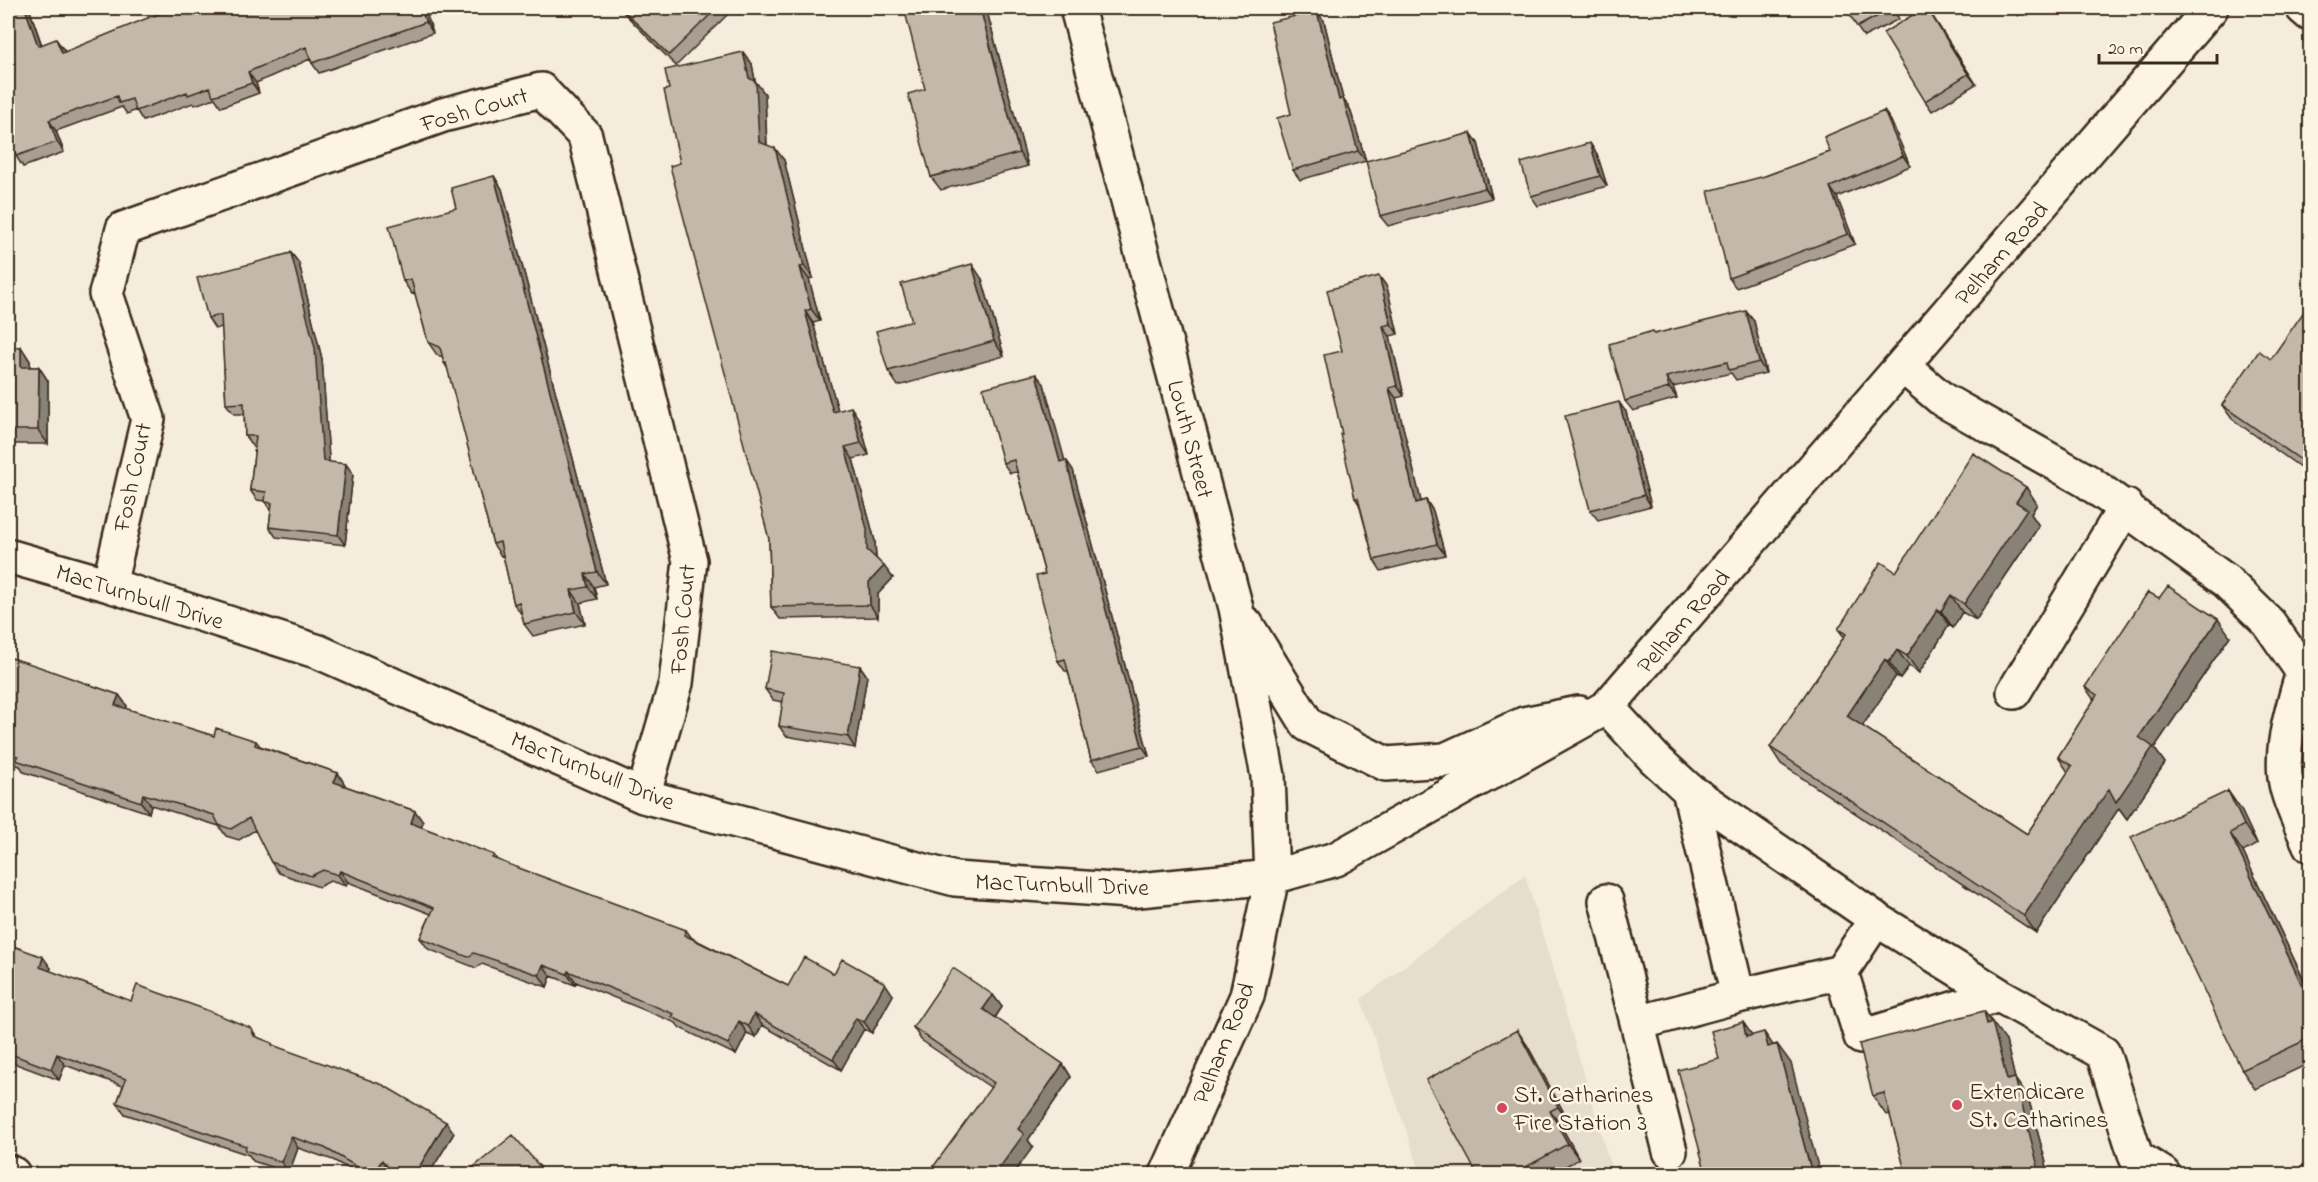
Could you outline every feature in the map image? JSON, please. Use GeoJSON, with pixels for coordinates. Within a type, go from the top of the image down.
{"type":"FeatureCollection","features":[{"type":"Feature","properties":{"kind":"main road","name":"Louth Street"},"geometry":{"type":"LineString","coordinates":[[1077,8],[1236,608],[1268,776],[1272,877]]}},
{"type":"Feature","properties":{"kind":"main road","name":"Pelham Road"},"geometry":{"type":"LineString","coordinates":[[1167,1174],[1247,996],[1272,877],[1336,859],[1607,707],[1904,367],[2211,8]]}},
{"type":"Feature","properties":{"kind":"main road"},"geometry":{"type":"LineString","coordinates":[[2303,8],[2310,14]]}},
{"type":"Feature","properties":{"kind":"main road","name":"Fosh Court"},"geometry":{"type":"LineString","coordinates":[[109,585],[148,419],[106,294],[123,229],[443,115],[542,90],[585,136],[690,561],[676,683],[643,796]]}},
{"type":"Feature","properties":{"kind":"main road"},"geometry":{"type":"LineString","coordinates":[[1904,367],[1943,400],[2071,470],[2126,506],[2249,600],[2307,674],[2291,722],[2285,776],[2290,799],[2310,845]]}},
{"type":"Feature","properties":{"kind":"main road"},"geometry":{"type":"LineString","coordinates":[[2014,692],[2126,506]]}},
{"type":"Feature","properties":{"kind":"main road","name":"MacTurnbull Drive"},"geometry":{"type":"LineString","coordinates":[[8,556],[109,585],[319,652],[643,796],[955,879],[1129,891],[1272,877]]}},
{"type":"Feature","properties":{"kind":"main road"},"geometry":{"type":"LineString","coordinates":[[1236,608],[1308,725],[1386,764],[1445,760],[1524,724],[1607,707],[1655,759],[1689,790],[1876,919],[1999,995],[2103,1053],[2136,1157],[2163,1174]]}},
{"type":"Feature","properties":{"kind":"main road"},"geometry":{"type":"LineString","coordinates":[[1689,790],[1738,996]]}},
{"type":"Feature","properties":{"kind":"main road"},"geometry":{"type":"LineString","coordinates":[[1606,901],[1671,1151]]}},
{"type":"Feature","properties":{"kind":"main road"},"geometry":{"type":"LineString","coordinates":[[1638,1023],[1738,996],[1841,972],[1876,919]]}},
{"type":"Feature","properties":{"kind":"main road"},"geometry":{"type":"LineString","coordinates":[[1841,972],[1861,1037],[1999,995]]}},
{"type":"Feature","properties":{"kind":"main road"},"geometry":{"type":"LineString","coordinates":[[8,1172],[13,1174]]}},
{"type":"Feature","properties":{"kind":"shaded area"},"geometry":{"type":"Polygon","coordinates":[[[1525,875],[1613,1174],[1421,1174],[1361,999],[1525,875]]]}},
{"type":"Feature","properties":{"kind":"building"},"geometry":{"type":"Polygon","coordinates":[[[8,8],[25,8],[38,46],[56,39],[62,53],[176,8],[420,8],[426,22],[312,63],[306,47],[248,72],[252,83],[213,96],[210,87],[188,95],[187,92],[136,111],[132,99],[119,103],[117,96],[49,120],[57,142],[16,156],[8,134],[8,8]]]}},
{"type":"Feature","properties":{"kind":"building"},"geometry":{"type":"Polygon","coordinates":[[[621,8],[717,8],[669,55],[621,8]]]}},
{"type":"Feature","properties":{"kind":"building"},"geometry":{"type":"Polygon","coordinates":[[[904,8],[980,8],[1019,153],[931,177],[908,94],[925,89],[904,8]]]}},
{"type":"Feature","properties":{"kind":"building"},"geometry":{"type":"Polygon","coordinates":[[[1846,8],[1891,8],[1891,9],[1857,27],[1846,8]]]}},
{"type":"Feature","properties":{"kind":"building"},"geometry":{"type":"Polygon","coordinates":[[[1927,8],[1968,74],[1925,101],[1883,33],[1927,8]]]}},
{"type":"Feature","properties":{"kind":"building"},"geometry":{"type":"Polygon","coordinates":[[[1317,11],[1339,100],[1343,98],[1358,151],[1293,170],[1277,118],[1291,114],[1270,22],[1317,11]]]}},
{"type":"Feature","properties":{"kind":"building"},"geometry":{"type":"Polygon","coordinates":[[[743,52],[749,78],[756,82],[759,142],[775,148],[781,171],[804,266],[800,267],[811,309],[805,311],[833,412],[851,407],[861,443],[845,447],[867,529],[867,550],[884,566],[869,582],[870,605],[771,607],[769,539],[670,166],[680,163],[664,90],[669,89],[665,70],[743,52]]]}},
{"type":"Feature","properties":{"kind":"building"},"geometry":{"type":"Polygon","coordinates":[[[1884,111],[1903,156],[1830,187],[1848,234],[1729,278],[1708,191],[1765,176],[1830,152],[1824,137],[1884,111]]]}},
{"type":"Feature","properties":{"kind":"building"},"geometry":{"type":"Polygon","coordinates":[[[1471,133],[1485,188],[1380,216],[1366,161],[1471,133]]]}},
{"type":"Feature","properties":{"kind":"building"},"geometry":{"type":"Polygon","coordinates":[[[1590,143],[1600,176],[1531,196],[1521,163],[1590,143]]]}},
{"type":"Feature","properties":{"kind":"building"},"geometry":{"type":"Polygon","coordinates":[[[494,176],[597,572],[585,574],[588,587],[571,590],[576,612],[524,624],[519,602],[514,604],[500,542],[493,544],[446,363],[444,363],[440,347],[428,342],[411,279],[403,281],[389,226],[456,208],[451,188],[494,176]]]}},
{"type":"Feature","properties":{"kind":"building"},"geometry":{"type":"Polygon","coordinates":[[[291,253],[315,348],[323,461],[346,464],[338,535],[269,527],[272,503],[265,502],[266,492],[250,490],[256,436],[245,436],[244,403],[226,404],[221,315],[208,318],[197,278],[291,253]]]}},
{"type":"Feature","properties":{"kind":"building"},"geometry":{"type":"Polygon","coordinates":[[[972,264],[994,341],[888,371],[876,331],[912,321],[901,284],[972,264]]]}},
{"type":"Feature","properties":{"kind":"building"},"geometry":{"type":"Polygon","coordinates":[[[1379,276],[1391,324],[1383,326],[1397,386],[1389,388],[1416,503],[1426,500],[1437,544],[1374,560],[1358,498],[1355,498],[1324,355],[1342,351],[1327,290],[1379,276]]]}},
{"type":"Feature","properties":{"kind":"building"},"geometry":{"type":"Polygon","coordinates":[[[2307,307],[2310,309],[2310,461],[2308,465],[2222,405],[2259,351],[2271,359],[2307,307]]]}},
{"type":"Feature","properties":{"kind":"building"},"geometry":{"type":"Polygon","coordinates":[[[1746,311],[1759,362],[1729,370],[1727,362],[1666,377],[1669,388],[1625,401],[1609,344],[1653,331],[1654,334],[1746,311]]]}},
{"type":"Feature","properties":{"kind":"building"},"geometry":{"type":"Polygon","coordinates":[[[8,347],[21,347],[21,367],[39,367],[38,430],[8,430],[8,347]]]}},
{"type":"Feature","properties":{"kind":"building"},"geometry":{"type":"Polygon","coordinates":[[[1036,374],[1060,462],[1066,460],[1142,746],[1091,760],[1065,659],[1058,661],[1036,576],[1045,574],[1014,460],[1003,463],[983,388],[1036,374]]]}},
{"type":"Feature","properties":{"kind":"building"},"geometry":{"type":"Polygon","coordinates":[[[1619,402],[1644,495],[1590,510],[1565,416],[1619,402]]]}},
{"type":"Feature","properties":{"kind":"building"},"geometry":{"type":"Polygon","coordinates":[[[1973,453],[2026,487],[2016,502],[2027,509],[1964,604],[1951,595],[1941,611],[1938,609],[1907,656],[1897,650],[1889,662],[1885,659],[1847,716],[2027,834],[2072,766],[2058,757],[2097,695],[2085,687],[2148,592],[2159,598],[2168,586],[2218,619],[2139,737],[2153,747],[2116,802],[2109,789],[2024,916],[1770,747],[1846,634],[1838,629],[1881,562],[1896,572],[1973,453]]]}},
{"type":"Feature","properties":{"kind":"building"},"geometry":{"type":"Polygon","coordinates":[[[772,651],[860,666],[848,737],[779,726],[784,693],[765,689],[772,651]]]}},
{"type":"Feature","properties":{"kind":"building"},"geometry":{"type":"Polygon","coordinates":[[[8,657],[119,695],[115,705],[214,736],[216,728],[256,741],[255,745],[338,773],[334,782],[415,811],[411,823],[494,855],[492,858],[686,930],[684,935],[788,986],[804,957],[834,974],[842,959],[885,983],[864,1022],[856,1018],[833,1059],[754,1014],[748,1026],[739,1021],[728,1044],[672,1017],[674,1014],[568,971],[567,974],[543,965],[539,975],[474,953],[468,957],[420,938],[434,908],[340,871],[338,875],[323,870],[311,876],[271,862],[249,818],[231,829],[219,825],[214,815],[143,794],[141,802],[16,760],[18,756],[8,754],[8,657]]]}},
{"type":"Feature","properties":{"kind":"building"},"geometry":{"type":"Polygon","coordinates":[[[2228,791],[2244,825],[2230,833],[2307,996],[2310,994],[2310,1038],[2242,1070],[2131,837],[2228,791]]]}},
{"type":"Feature","properties":{"kind":"building"},"geometry":{"type":"Polygon","coordinates":[[[8,944],[43,957],[40,967],[131,1001],[137,985],[251,1028],[254,1036],[272,1045],[383,1085],[446,1122],[415,1174],[393,1174],[382,1160],[373,1174],[369,1174],[325,1148],[291,1137],[281,1162],[245,1150],[246,1146],[117,1103],[126,1079],[57,1054],[51,1069],[8,1053],[8,944]]]}},
{"type":"Feature","properties":{"kind":"building"},"geometry":{"type":"Polygon","coordinates":[[[953,968],[993,995],[983,1009],[1063,1064],[1018,1129],[1024,1134],[995,1174],[928,1174],[994,1083],[913,1027],[953,968]]]}},
{"type":"Feature","properties":{"kind":"building","name":"Extendicare St. Catharines"},"geometry":{"type":"Polygon","coordinates":[[[1984,1011],[1987,1024],[1992,1022],[2007,1080],[2015,1078],[2040,1174],[1906,1174],[1884,1093],[1873,1096],[1859,1044],[1984,1011]]]}},
{"type":"Feature","properties":{"kind":"building"},"geometry":{"type":"Polygon","coordinates":[[[1743,1022],[1746,1037],[1764,1032],[1768,1047],[1777,1044],[1812,1174],[1706,1174],[1678,1070],[1719,1059],[1711,1031],[1743,1022]]]}},
{"type":"Feature","properties":{"kind":"building","name":"St. Catharines Fire Station 3"},"geometry":{"type":"Polygon","coordinates":[[[1517,1030],[1558,1107],[1550,1111],[1568,1144],[1513,1174],[1477,1174],[1426,1080],[1517,1030]]]}},
{"type":"Feature","properties":{"kind":"building"},"geometry":{"type":"Polygon","coordinates":[[[513,1135],[546,1174],[465,1174],[513,1135]]]}},
{"type":"Feature","properties":{"kind":"place","name":"Extendicare St. Catharines"},"geometry":{"type":"Point","coordinates":[1957,1105]}},
{"type":"Feature","properties":{"kind":"place","name":"St. Catharines Fire Station 3"},"geometry":{"type":"Point","coordinates":[1502,1108]}}]}
